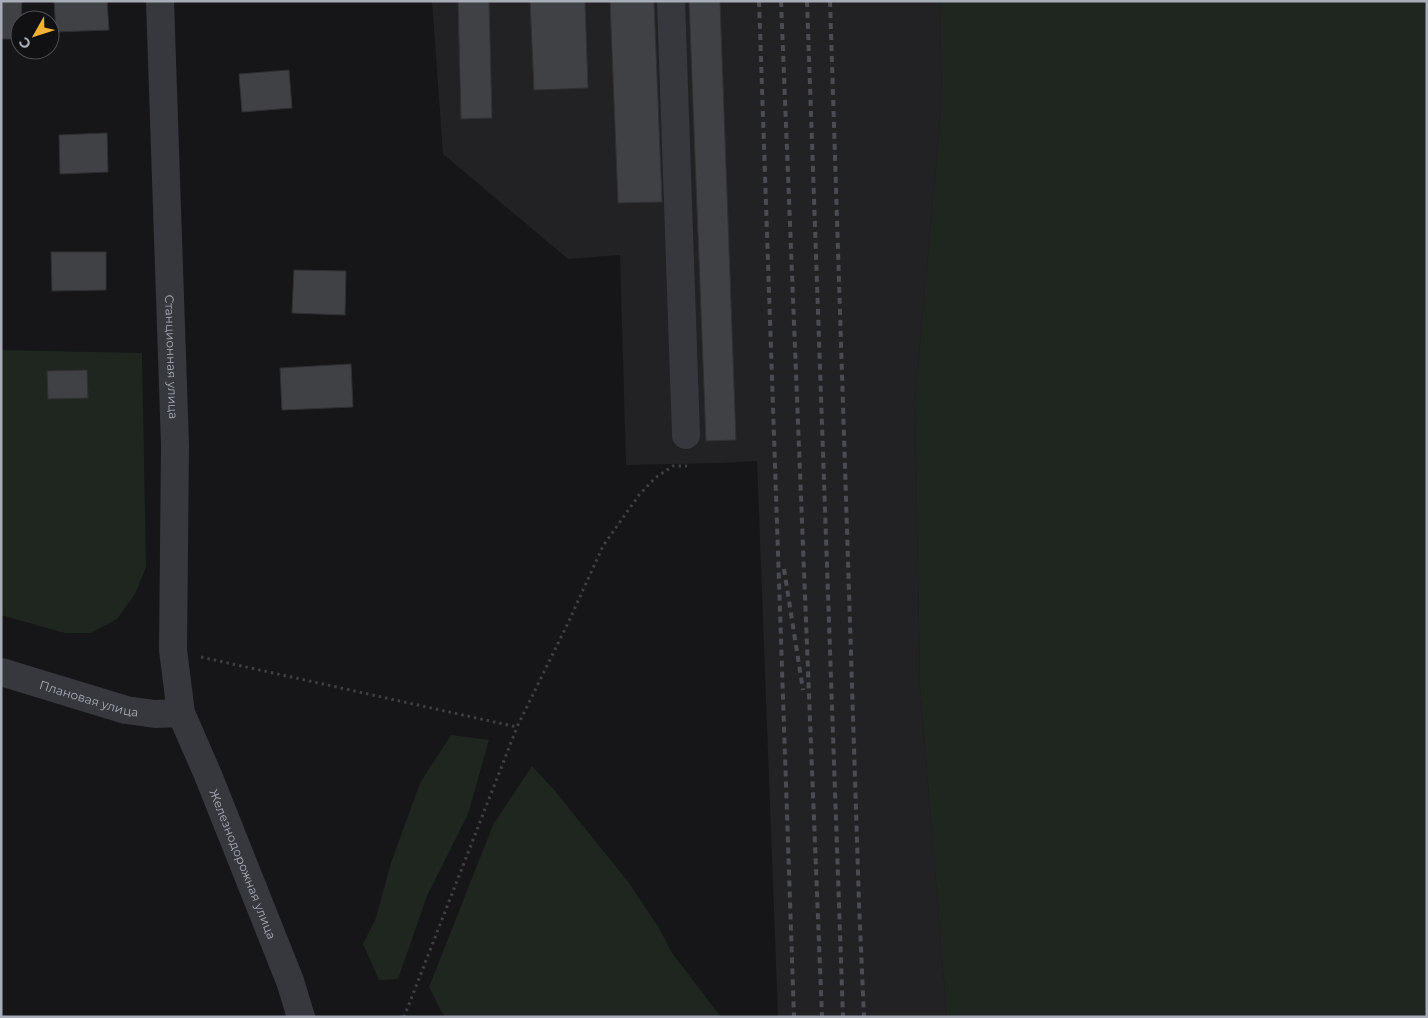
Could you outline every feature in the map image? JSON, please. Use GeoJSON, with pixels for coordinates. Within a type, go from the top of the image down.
{"type":"FeatureCollection","features":[{"type":"Feature","properties":{"kind":"street","name":"Станционная улица"},"geometry":{"type":"LineString","coordinates":[[160,1],[175,444],[173,650],[181,713]]}},
{"type":"Feature","properties":{"kind":"street"},"geometry":{"type":"LineString","coordinates":[[671,1],[686,435]]}},
{"type":"Feature","properties":{"kind":"street","name":"Плановая улица"},"geometry":{"type":"LineString","coordinates":[[1,672],[126,710],[155,714],[181,713]]}},
{"type":"Feature","properties":{"kind":"street","name":"Железнодорожная улица"},"geometry":{"type":"LineString","coordinates":[[181,713],[208,775],[290,981],[301,1017]]}},
{"type":"Feature","properties":{"kind":"path"},"geometry":{"type":"LineString","coordinates":[[404,1017],[517,727],[603,546],[639,495],[656,478],[673,466],[687,466]]}},
{"type":"Feature","properties":{"kind":"path"},"geometry":{"type":"LineString","coordinates":[[173,650],[517,727]]}},
{"type":"Feature","properties":{"kind":"shaded area"},"geometry":{"type":"Polygon","coordinates":[[[432,1],[940,1],[942,101],[915,400],[920,686],[947,1017],[778,1017],[757,461],[626,465],[620,255],[568,259],[443,154],[432,1]]]}},
{"type":"Feature","properties":{"kind":"shaded area"},"geometry":{"type":"Polygon","coordinates":[[[940,1],[1427,1],[1427,1017],[947,1017],[920,686],[915,400],[942,101],[940,1]]]}},
{"type":"Feature","properties":{"kind":"shaded area"},"geometry":{"type":"Polygon","coordinates":[[[1,350],[142,353],[146,567],[135,594],[117,619],[91,633],[65,633],[1,615],[1,350]]]}},
{"type":"Feature","properties":{"kind":"shaded area"},"geometry":{"type":"Polygon","coordinates":[[[451,735],[489,740],[468,814],[427,896],[398,979],[379,980],[363,944],[376,918],[391,863],[420,783],[451,735]]]}},
{"type":"Feature","properties":{"kind":"shaded area"},"geometry":{"type":"Polygon","coordinates":[[[532,766],[555,791],[629,883],[659,928],[672,953],[721,1017],[446,1017],[442,1013],[429,987],[493,825],[532,766]]]}},
{"type":"Feature","properties":{"kind":"building"},"geometry":{"type":"Polygon","coordinates":[[[1,1],[22,1],[22,10],[10,10],[10,39],[1,39],[1,1]]]}},
{"type":"Feature","properties":{"kind":"building"},"geometry":{"type":"Polygon","coordinates":[[[54,1],[107,1],[109,30],[60,32],[60,10],[55,10],[54,1]]]}},
{"type":"Feature","properties":{"kind":"building"},"geometry":{"type":"Polygon","coordinates":[[[458,1],[489,1],[492,118],[461,119],[458,1]]]}},
{"type":"Feature","properties":{"kind":"building"},"geometry":{"type":"Polygon","coordinates":[[[530,1],[585,1],[588,88],[534,90],[530,1]]]}},
{"type":"Feature","properties":{"kind":"building"},"geometry":{"type":"Polygon","coordinates":[[[610,1],[654,1],[662,202],[618,203],[610,1]]]}},
{"type":"Feature","properties":{"kind":"building"},"geometry":{"type":"Polygon","coordinates":[[[689,1],[720,1],[736,440],[706,441],[689,1]]]}},
{"type":"Feature","properties":{"kind":"building"},"geometry":{"type":"Polygon","coordinates":[[[289,70],[292,108],[242,112],[239,74],[289,70]]]}},
{"type":"Feature","properties":{"kind":"building"},"geometry":{"type":"Polygon","coordinates":[[[107,133],[108,172],[60,174],[59,135],[107,133]]]}},
{"type":"Feature","properties":{"kind":"building"},"geometry":{"type":"Polygon","coordinates":[[[51,252],[106,252],[106,290],[52,291],[51,252]]]}},
{"type":"Feature","properties":{"kind":"building"},"geometry":{"type":"Polygon","coordinates":[[[294,270],[346,271],[345,315],[292,313],[294,270]]]}},
{"type":"Feature","properties":{"kind":"building"},"geometry":{"type":"Polygon","coordinates":[[[351,364],[353,407],[282,410],[280,368],[351,364]]]}},
{"type":"Feature","properties":{"kind":"building"},"geometry":{"type":"Polygon","coordinates":[[[87,370],[88,398],[48,399],[47,371],[87,370]]]}},
{"type":"Feature","properties":{"kind":"railway"},"geometry":{"type":"LineString","coordinates":[[759,1],[794,1017]]}},
{"type":"Feature","properties":{"kind":"railway"},"geometry":{"type":"LineString","coordinates":[[781,1],[822,1017]]}},
{"type":"Feature","properties":{"kind":"railway"},"geometry":{"type":"LineString","coordinates":[[807,1],[843,1017]]}},
{"type":"Feature","properties":{"kind":"railway"},"geometry":{"type":"LineString","coordinates":[[830,1],[864,1017]]}},
{"type":"Feature","properties":{"kind":"railway"},"geometry":{"type":"LineString","coordinates":[[784,569],[803,690]]}}]}
